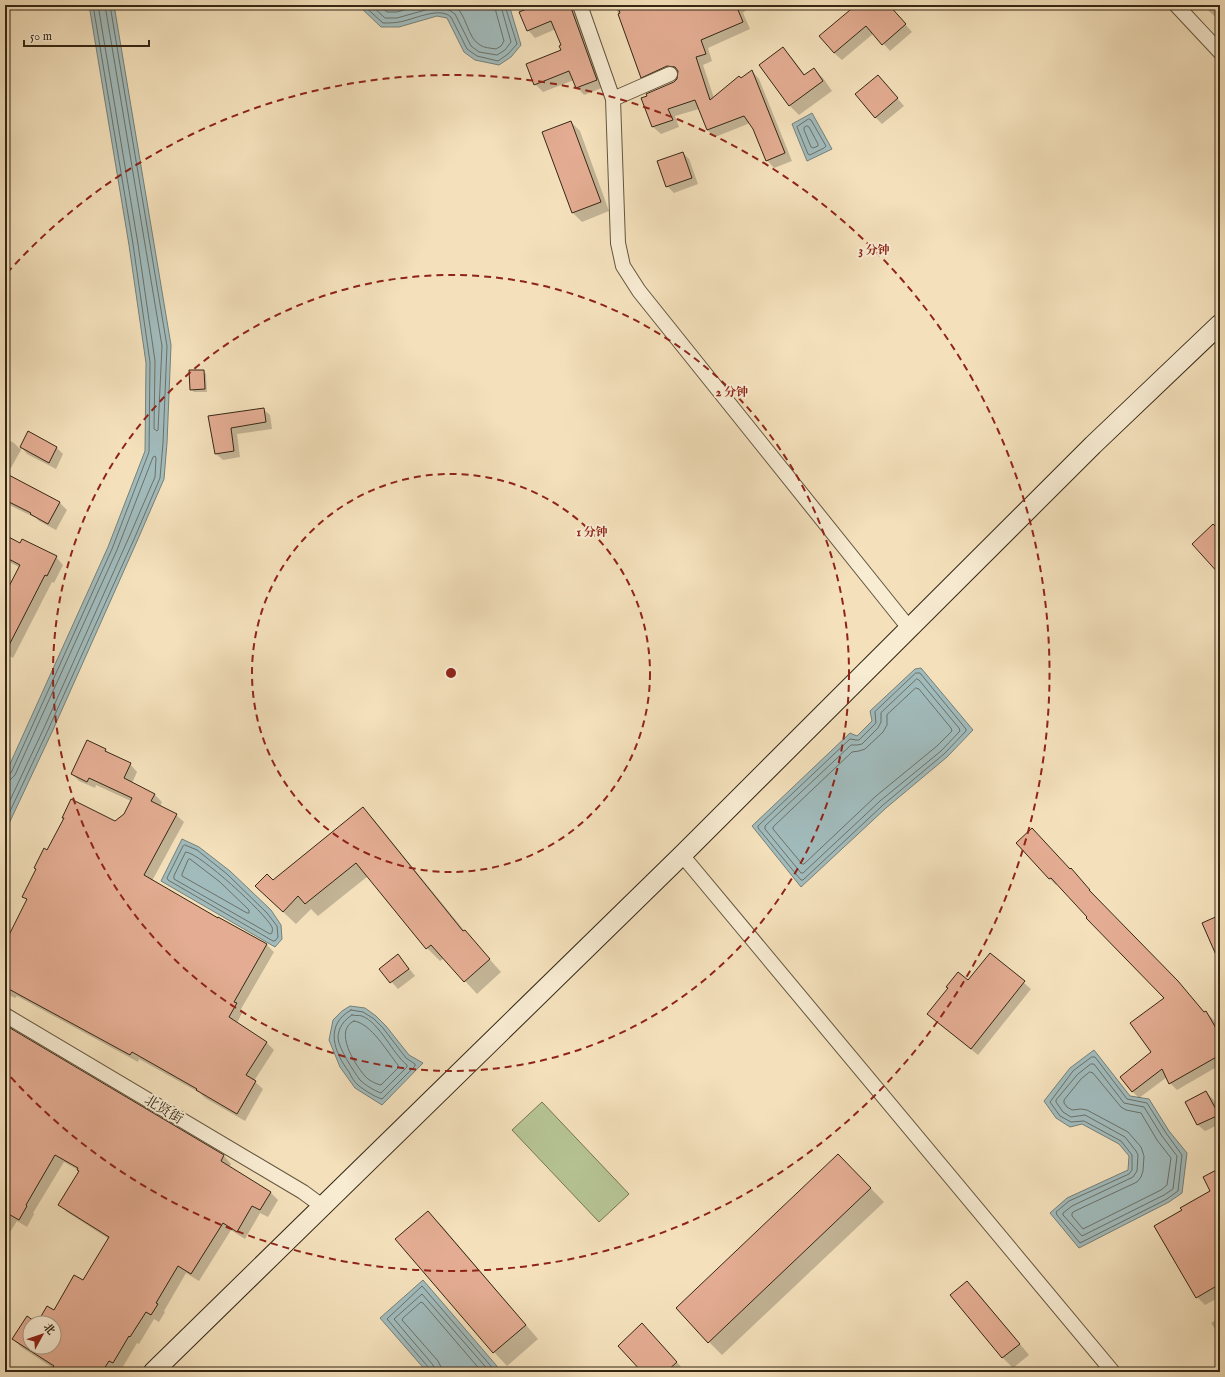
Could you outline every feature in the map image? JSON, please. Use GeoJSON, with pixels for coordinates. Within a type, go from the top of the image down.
{"type":"FeatureCollection","features":[{"type":"Feature","properties":{"kind":"main road"},"geometry":{"type":"LineString","coordinates":[[153,1372],[682,855],[1093,445],[1220,324]]}},
{"type":"Feature","properties":{"kind":"street"},"geometry":{"type":"LineString","coordinates":[[580,5],[613,99],[618,243],[623,266],[639,291],[909,628]]}},
{"type":"Feature","properties":{"kind":"street"},"geometry":{"type":"LineString","coordinates":[[1176,5],[1220,52]]}},
{"type":"Feature","properties":{"kind":"street"},"geometry":{"type":"LineString","coordinates":[[613,99],[670,74]]}},
{"type":"Feature","properties":{"kind":"street"},"geometry":{"type":"LineString","coordinates":[[682,855],[1113,1372]]}},
{"type":"Feature","properties":{"kind":"street","name":"北贤街"},"geometry":{"type":"LineString","coordinates":[[5,1015],[303,1192],[322,1206]]}},
{"type":"Feature","properties":{"kind":"green space"},"geometry":{"type":"Polygon","coordinates":[[[542,1102],[629,1194],[599,1222],[512,1130],[542,1102]]]}},
{"type":"Feature","properties":{"kind":"water"},"geometry":{"type":"Polygon","coordinates":[[[89,5],[114,5],[171,345],[164,479],[52,732],[5,832],[5,775],[108,547],[145,451],[146,363],[129,245],[89,5]]]}},
{"type":"Feature","properties":{"kind":"water"},"geometry":{"type":"Polygon","coordinates":[[[358,5],[511,5],[510,8],[521,45],[511,57],[499,65],[475,60],[464,52],[447,18],[437,16],[399,27],[381,27],[358,5]]]}},
{"type":"Feature","properties":{"kind":"water"},"geometry":{"type":"Polygon","coordinates":[[[812,113],[832,149],[807,161],[792,124],[812,113]]]}},
{"type":"Feature","properties":{"kind":"water"},"geometry":{"type":"Polygon","coordinates":[[[921,668],[973,730],[947,757],[886,808],[801,887],[752,826],[850,733],[857,736],[872,721],[870,711],[915,669],[921,668]]]}},
{"type":"Feature","properties":{"kind":"water"},"geometry":{"type":"Polygon","coordinates":[[[182,839],[199,847],[230,871],[271,910],[281,925],[282,939],[275,947],[161,881],[182,839]]]}},
{"type":"Feature","properties":{"kind":"water"},"geometry":{"type":"Polygon","coordinates":[[[350,1006],[365,1008],[376,1016],[409,1055],[423,1063],[382,1105],[355,1088],[340,1067],[329,1040],[333,1020],[342,1011],[350,1006]]]}},
{"type":"Feature","properties":{"kind":"water"},"geometry":{"type":"Polygon","coordinates":[[[1094,1050],[1130,1096],[1149,1099],[1169,1131],[1187,1153],[1182,1193],[1169,1202],[1079,1248],[1050,1213],[1067,1198],[1128,1170],[1129,1156],[1119,1144],[1082,1124],[1070,1127],[1056,1118],[1044,1101],[1070,1068],[1094,1050]]]}},
{"type":"Feature","properties":{"kind":"water"},"geometry":{"type":"Polygon","coordinates":[[[423,1280],[502,1372],[427,1372],[380,1318],[423,1280]]]}},
{"type":"Feature","properties":{"kind":"building"},"geometry":{"type":"Polygon","coordinates":[[[537,5],[570,5],[597,80],[576,88],[569,71],[534,85],[526,64],[561,50],[559,46],[561,45],[551,21],[527,31],[519,12],[537,5]]]}},
{"type":"Feature","properties":{"kind":"building"},"geometry":{"type":"Polygon","coordinates":[[[617,5],[736,5],[743,22],[701,40],[706,54],[696,57],[710,100],[739,76],[741,78],[752,70],[785,153],[766,161],[753,129],[744,116],[707,130],[695,100],[668,109],[673,120],[652,127],[641,98],[647,96],[646,94],[674,82],[677,79],[678,71],[675,67],[667,66],[641,78],[618,14],[620,13],[617,5]]]}},
{"type":"Feature","properties":{"kind":"building"},"geometry":{"type":"Polygon","coordinates":[[[856,5],[889,5],[906,24],[882,45],[866,26],[834,53],[819,36],[856,5]]]}},
{"type":"Feature","properties":{"kind":"building"},"geometry":{"type":"Polygon","coordinates":[[[783,47],[804,75],[814,68],[823,81],[789,106],[759,65],[783,47]]]}},
{"type":"Feature","properties":{"kind":"building"},"geometry":{"type":"Polygon","coordinates":[[[878,75],[898,98],[875,118],[855,94],[878,75]]]}},
{"type":"Feature","properties":{"kind":"building"},"geometry":{"type":"Polygon","coordinates":[[[571,121],[601,202],[572,213],[542,132],[571,121]]]}},
{"type":"Feature","properties":{"kind":"building"},"geometry":{"type":"Polygon","coordinates":[[[683,152],[692,178],[666,187],[657,161],[683,152]]]}},
{"type":"Feature","properties":{"kind":"building"},"geometry":{"type":"Polygon","coordinates":[[[189,370],[204,370],[205,389],[190,390],[189,370]]]}},
{"type":"Feature","properties":{"kind":"building"},"geometry":{"type":"Polygon","coordinates":[[[264,408],[266,422],[231,428],[234,451],[215,454],[208,416],[264,408]]]}},
{"type":"Feature","properties":{"kind":"building"},"geometry":{"type":"Polygon","coordinates":[[[28,431],[57,447],[49,463],[20,447],[28,431]]]}},
{"type":"Feature","properties":{"kind":"building"},"geometry":{"type":"Polygon","coordinates":[[[5,473],[60,502],[48,524],[30,514],[31,513],[5,500],[5,473]]]}},
{"type":"Feature","properties":{"kind":"building"},"geometry":{"type":"Polygon","coordinates":[[[1213,524],[1220,531],[1220,575],[1192,544],[1213,524]]]}},
{"type":"Feature","properties":{"kind":"building"},"geometry":{"type":"Polygon","coordinates":[[[5,535],[20,543],[22,539],[57,556],[47,576],[45,575],[5,653],[5,594],[20,565],[5,557],[5,535]]]}},
{"type":"Feature","properties":{"kind":"building"},"geometry":{"type":"Polygon","coordinates":[[[87,740],[106,749],[105,751],[131,763],[124,778],[155,794],[151,801],[177,814],[144,875],[218,918],[267,944],[234,1002],[237,1003],[229,1017],[267,1042],[246,1075],[256,1081],[237,1114],[132,1052],[130,1055],[5,987],[5,943],[27,899],[22,897],[36,869],[34,868],[44,848],[47,850],[64,818],[62,818],[71,799],[115,821],[124,814],[132,798],[89,778],[87,782],[71,774],[87,740]]]}},
{"type":"Feature","properties":{"kind":"building"},"geometry":{"type":"Polygon","coordinates":[[[363,807],[463,931],[465,930],[490,959],[464,982],[431,945],[426,949],[356,863],[305,904],[298,896],[283,912],[255,886],[267,874],[273,880],[363,807]]]}},
{"type":"Feature","properties":{"kind":"building"},"geometry":{"type":"Polygon","coordinates":[[[1032,828],[1070,869],[1071,868],[1089,890],[1178,981],[1204,1012],[1206,1011],[1220,1035],[1220,1055],[1169,1084],[1162,1069],[1132,1092],[1120,1077],[1151,1052],[1130,1023],[1164,998],[1016,843],[1032,828]]]}},
{"type":"Feature","properties":{"kind":"building"},"geometry":{"type":"Polygon","coordinates":[[[1220,915],[1220,964],[1202,923],[1220,915]]]}},
{"type":"Feature","properties":{"kind":"building"},"geometry":{"type":"Polygon","coordinates":[[[990,953],[1025,981],[971,1049],[927,1014],[948,988],[946,987],[958,972],[968,980],[990,953]]]}},
{"type":"Feature","properties":{"kind":"building"},"geometry":{"type":"Polygon","coordinates":[[[398,954],[409,969],[390,983],[379,969],[398,954]]]}},
{"type":"Feature","properties":{"kind":"building"},"geometry":{"type":"Polygon","coordinates":[[[5,1025],[224,1155],[221,1161],[271,1192],[260,1210],[252,1206],[237,1232],[223,1223],[191,1274],[178,1266],[156,1303],[158,1304],[151,1315],[146,1312],[130,1337],[129,1336],[113,1363],[109,1361],[102,1372],[60,1372],[53,1367],[54,1366],[37,1355],[62,1355],[62,1315],[42,1315],[47,1306],[54,1310],[74,1275],[83,1280],[109,1237],[58,1205],[79,1171],[77,1170],[78,1168],[55,1155],[19,1220],[5,1212],[5,1025]]]}},
{"type":"Feature","properties":{"kind":"building"},"geometry":{"type":"Polygon","coordinates":[[[1206,1091],[1219,1115],[1197,1125],[1185,1102],[1206,1091]]]}},
{"type":"Feature","properties":{"kind":"building"},"geometry":{"type":"Polygon","coordinates":[[[838,1154],[871,1188],[708,1343],[676,1308],[838,1154]]]}},
{"type":"Feature","properties":{"kind":"building"},"geometry":{"type":"Polygon","coordinates":[[[1220,1168],[1220,1284],[1196,1298],[1154,1226],[1182,1210],[1180,1208],[1210,1191],[1203,1177],[1220,1168]]]}},
{"type":"Feature","properties":{"kind":"building"},"geometry":{"type":"Polygon","coordinates":[[[428,1211],[526,1325],[493,1353],[395,1239],[428,1211]]]}},
{"type":"Feature","properties":{"kind":"building"},"geometry":{"type":"Polygon","coordinates":[[[967,1281],[1020,1344],[1002,1358],[950,1295],[967,1281]]]}},
{"type":"Feature","properties":{"kind":"building"},"geometry":{"type":"Polygon","coordinates":[[[642,1323],[677,1362],[666,1372],[642,1372],[618,1346],[642,1323]]]}},
{"type":"Feature","properties":{"kind":"building"},"geometry":{"type":"Polygon","coordinates":[[[22,1324],[22,1345],[12,1339],[22,1324]]]}}]}
